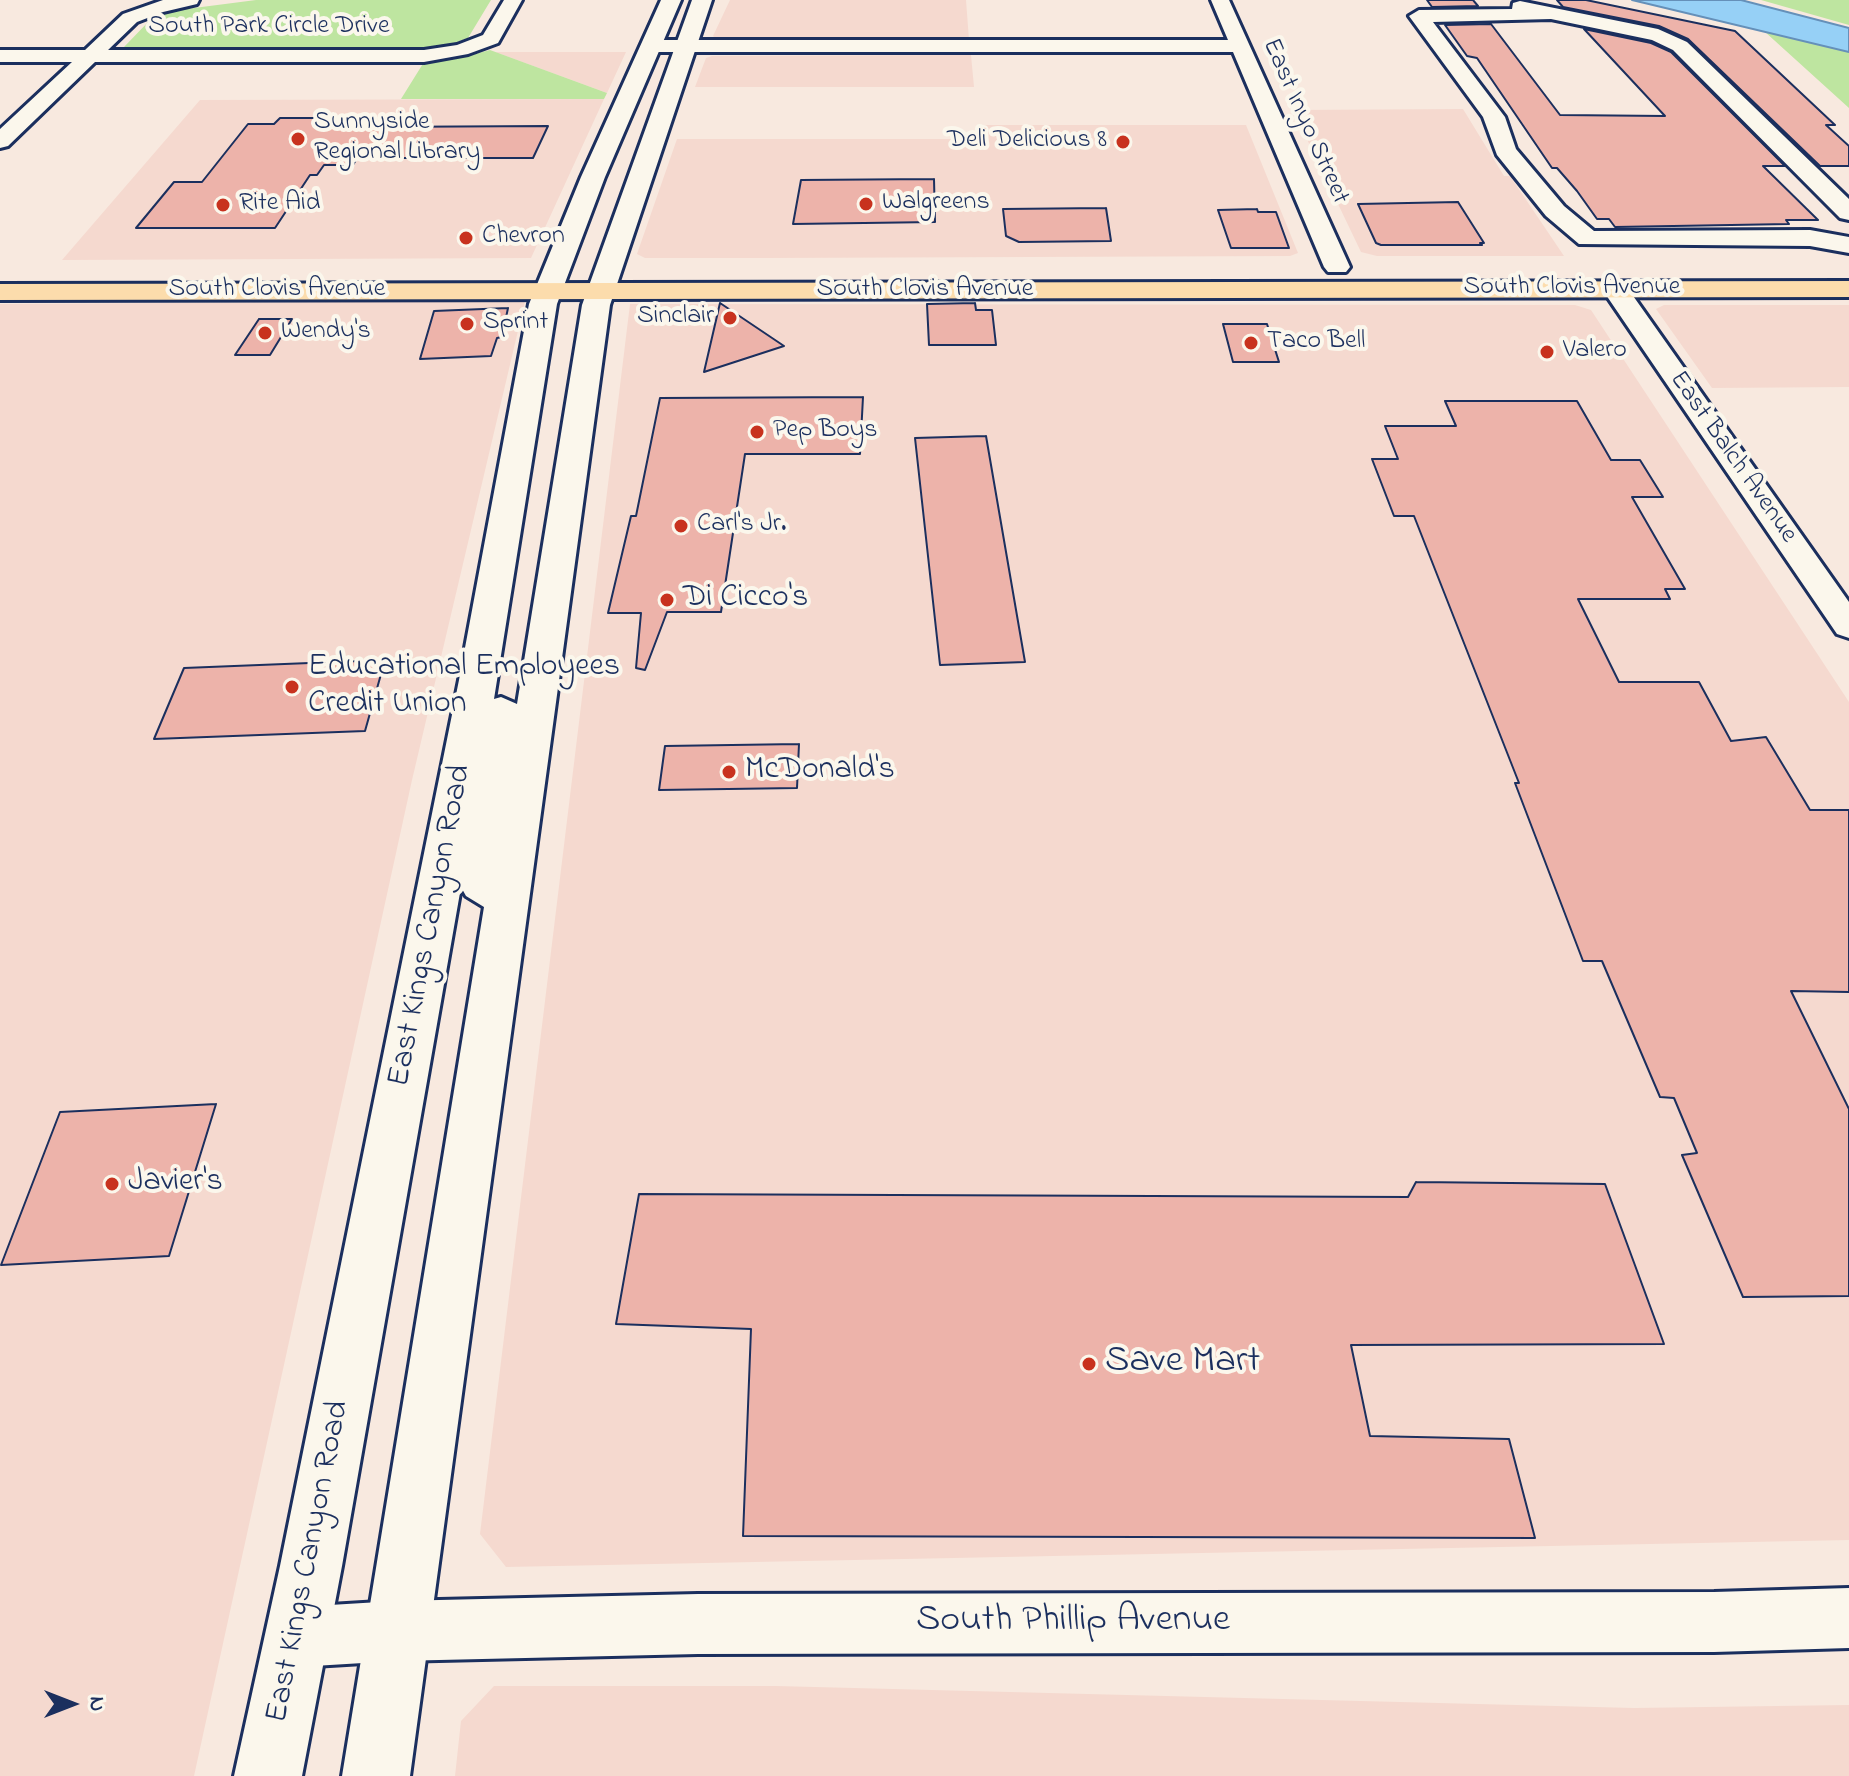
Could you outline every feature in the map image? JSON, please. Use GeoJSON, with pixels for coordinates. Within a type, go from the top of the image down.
{"type":"FeatureCollection","features":[{"type":"Feature","properties":{"kind":"main road","name":"East Kings Canyon Road"},"geometry":{"type":"LineString","coordinates":[[268,1776],[483,653],[532,362],[552,280],[593,177],[671,0]]}},
{"type":"Feature","properties":{"kind":"main road","name":"East Kings Canyon Road"},"geometry":{"type":"LineString","coordinates":[[376,1776],[588,347],[604,280],[702,0]]}},
{"type":"Feature","properties":{"kind":"main road","name":"South Clovis Avenue"},"geometry":{"type":"LineString","coordinates":[[0,272],[604,280],[1135,267],[1337,267],[1613,278]]}},
{"type":"Feature","properties":{"kind":"main road"},"geometry":{"type":"LineString","coordinates":[[1025,291],[1039,282],[1053,280],[1122,278],[1135,267]]}},
{"type":"Feature","properties":{"kind":"main road"},"geometry":{"type":"LineString","coordinates":[[1188,291],[1228,282],[1316,277],[1337,267]]}},
{"type":"Feature","properties":{"kind":"main road","name":"South Clovis Avenue"},"geometry":{"type":"LineString","coordinates":[[604,280],[1025,291],[1188,291],[1613,278],[1848,267]]}},
{"type":"Feature","properties":{"kind":"main road","name":"South Clovis Avenue"},"geometry":{"type":"LineString","coordinates":[[0,292],[552,280]]}},
{"type":"Feature","properties":{"kind":"main road"},"geometry":{"type":"LineString","coordinates":[[483,653],[506,666],[478,874],[482,886],[505,900]]}},
{"type":"Feature","properties":{"kind":"street","name":"South Park Circle Drive"},"geometry":{"type":"LineString","coordinates":[[90,56],[130,18],[157,7],[190,0]]}},
{"type":"Feature","properties":{"kind":"street","name":"South Park Circle Drive"},"geometry":{"type":"LineString","coordinates":[[0,56],[424,56],[461,50],[491,39],[513,0]]}},
{"type":"Feature","properties":{"kind":"street","name":"East Inyo Street"},"geometry":{"type":"LineString","coordinates":[[1220,0],[1337,267]]}},
{"type":"Feature","properties":{"kind":"street"},"geometry":{"type":"LineString","coordinates":[[1490,0],[1658,35],[1680,46],[1849,213]]}},
{"type":"Feature","properties":{"kind":"street","name":"East Balch Avenue"},"geometry":{"type":"LineString","coordinates":[[1548,14],[1419,16],[1494,117],[1505,150],[1555,211],[1588,239],[1849,627]]}},
{"type":"Feature","properties":{"kind":"street"},"geometry":{"type":"LineString","coordinates":[[653,46],[1240,46]]}},
{"type":"Feature","properties":{"kind":"street"},"geometry":{"type":"LineString","coordinates":[[0,141],[90,56]]}},
{"type":"Feature","properties":{"kind":"street"},"geometry":{"type":"LineString","coordinates":[[1588,239],[1810,238],[1848,267]]}},
{"type":"Feature","properties":{"kind":"street","name":"South Phillip Avenue"},"geometry":{"type":"LineString","coordinates":[[297,1637],[396,1631],[698,1624],[1714,1622],[1849,1618]]}},
{"type":"Feature","properties":{"kind":"shaded area"},"geometry":{"type":"Polygon","coordinates":[[[730,0],[966,0],[969,40],[716,39],[713,36],[730,0]]]}},
{"type":"Feature","properties":{"kind":"shaded area"},"geometry":{"type":"Polygon","coordinates":[[[495,52],[626,52],[607,93],[495,52]]]}},
{"type":"Feature","properties":{"kind":"shaded area"},"geometry":{"type":"Polygon","coordinates":[[[971,55],[974,87],[695,87],[706,58],[712,56],[971,55]]]}},
{"type":"Feature","properties":{"kind":"shaded area"},"geometry":{"type":"Polygon","coordinates":[[[604,99],[531,258],[62,260],[200,100],[604,99]]]}},
{"type":"Feature","properties":{"kind":"shaded area"},"geometry":{"type":"Polygon","coordinates":[[[1463,109],[1504,176],[1510,176],[1564,256],[1377,256],[1361,252],[1293,110],[1463,109]]]}},
{"type":"Feature","properties":{"kind":"shaded area"},"geometry":{"type":"Polygon","coordinates":[[[977,125],[1246,125],[1298,253],[1290,256],[767,258],[645,258],[637,254],[677,139],[977,139],[977,125]]]}},
{"type":"Feature","properties":{"kind":"shaded area"},"geometry":{"type":"Polygon","coordinates":[[[525,301],[412,780],[194,1776],[0,1776],[0,304],[525,301]]]}},
{"type":"Feature","properties":{"kind":"shaded area"},"geometry":{"type":"Polygon","coordinates":[[[630,304],[1575,305],[1591,310],[1849,702],[1849,1540],[506,1567],[480,1534],[630,304]]]}},
{"type":"Feature","properties":{"kind":"shaded area"},"geometry":{"type":"Polygon","coordinates":[[[1664,305],[1849,305],[1849,387],[1712,388],[1656,309],[1664,305]]]}},
{"type":"Feature","properties":{"kind":"shaded area"},"geometry":{"type":"Polygon","coordinates":[[[494,1686],[776,1686],[1634,1708],[1849,1705],[1849,1776],[455,1776],[461,1721],[494,1686]]]}},
{"type":"Feature","properties":{"kind":"green space"},"geometry":{"type":"Polygon","coordinates":[[[256,0],[491,0],[468,38],[441,48],[133,50],[124,47],[151,19],[163,12],[256,0]]]}},
{"type":"Feature","properties":{"kind":"green space"},"geometry":{"type":"Polygon","coordinates":[[[1761,0],[1849,0],[1849,25],[1761,0]]]}},
{"type":"Feature","properties":{"kind":"green space"},"geometry":{"type":"Polygon","coordinates":[[[1764,31],[1849,52],[1849,108],[1764,31]]]}},
{"type":"Feature","properties":{"kind":"green space"},"geometry":{"type":"Polygon","coordinates":[[[490,50],[607,93],[604,99],[401,99],[424,62],[460,58],[490,50]]]}},
{"type":"Feature","properties":{"kind":"water"},"geometry":{"type":"Polygon","coordinates":[[[1632,0],[1741,0],[1849,28],[1849,52],[1632,0]]]}},
{"type":"Feature","properties":{"kind":"building"},"geometry":{"type":"Polygon","coordinates":[[[1427,0],[1473,0],[1478,6],[1432,7],[1427,0]]]}},
{"type":"Feature","properties":{"kind":"building"},"geometry":{"type":"Polygon","coordinates":[[[1557,0],[1586,0],[1735,31],[1835,125],[1826,125],[1849,146],[1849,166],[1820,166],[1688,39],[1659,26],[1563,7],[1557,0]]]}},
{"type":"Feature","properties":{"kind":"building"},"geometry":{"type":"Polygon","coordinates":[[[1491,24],[1560,115],[1665,116],[1584,29],[1651,43],[1671,52],[1785,166],[1763,166],[1818,220],[1786,220],[1789,224],[1615,227],[1609,219],[1597,219],[1557,168],[1552,168],[1477,58],[1467,56],[1445,25],[1491,24]]]}},
{"type":"Feature","properties":{"kind":"building"},"geometry":{"type":"Polygon","coordinates":[[[280,118],[370,122],[367,127],[548,126],[533,158],[357,158],[353,165],[324,165],[317,175],[310,175],[275,228],[136,228],[174,182],[202,182],[248,124],[274,124],[280,118]]]}},
{"type":"Feature","properties":{"kind":"building","name":"Walgreens"},"geometry":{"type":"Polygon","coordinates":[[[934,179],[935,222],[793,224],[801,180],[934,179]]]}},
{"type":"Feature","properties":{"kind":"building"},"geometry":{"type":"Polygon","coordinates":[[[1458,202],[1484,243],[1480,243],[1482,245],[1381,245],[1376,243],[1358,204],[1458,202]]]}},
{"type":"Feature","properties":{"kind":"building"},"geometry":{"type":"Polygon","coordinates":[[[1106,208],[1111,241],[1019,242],[1006,236],[1003,209],[1106,208]]]}},
{"type":"Feature","properties":{"kind":"building"},"geometry":{"type":"Polygon","coordinates":[[[1257,209],[1258,212],[1276,212],[1289,248],[1231,248],[1218,210],[1257,209]]]}},
{"type":"Feature","properties":{"kind":"building"},"geometry":{"type":"Polygon","coordinates":[[[720,303],[784,346],[704,372],[720,303]]]}},
{"type":"Feature","properties":{"kind":"building"},"geometry":{"type":"Polygon","coordinates":[[[975,303],[976,310],[992,310],[996,345],[929,345],[927,304],[975,303]]]}},
{"type":"Feature","properties":{"kind":"building","name":"Sprint"},"geometry":{"type":"Polygon","coordinates":[[[508,308],[502,337],[497,338],[491,356],[420,359],[434,311],[508,308]]]}},
{"type":"Feature","properties":{"kind":"building","name":"Wendy's"},"geometry":{"type":"Polygon","coordinates":[[[259,319],[292,319],[270,355],[235,355],[259,319]]]}},
{"type":"Feature","properties":{"kind":"building","name":"Taco Bell"},"geometry":{"type":"Polygon","coordinates":[[[1223,324],[1267,324],[1279,362],[1233,362],[1223,324]]]}},
{"type":"Feature","properties":{"kind":"building"},"geometry":{"type":"Polygon","coordinates":[[[863,397],[860,454],[745,454],[721,612],[667,612],[645,670],[636,668],[641,613],[608,613],[631,516],[636,516],[660,398],[863,397]]]}},
{"type":"Feature","properties":{"kind":"building"},"geometry":{"type":"Polygon","coordinates":[[[1445,401],[1577,401],[1611,460],[1640,460],[1663,497],[1632,497],[1685,589],[1665,589],[1670,599],[1578,599],[1619,682],[1699,682],[1731,741],[1766,737],[1810,810],[1849,810],[1849,992],[1791,991],[1849,1109],[1849,1296],[1743,1297],[1682,1155],[1697,1153],[1674,1098],[1660,1097],[1602,961],[1583,961],[1515,783],[1519,783],[1414,516],[1394,516],[1372,459],[1398,459],[1385,426],[1456,426],[1445,401]]]}},
{"type":"Feature","properties":{"kind":"building"},"geometry":{"type":"Polygon","coordinates":[[[986,436],[1025,662],[940,665],[915,438],[986,436]]]}},
{"type":"Feature","properties":{"kind":"building"},"geometry":{"type":"Polygon","coordinates":[[[385,660],[365,731],[154,739],[184,668],[385,660]]]}},
{"type":"Feature","properties":{"kind":"building","name":"McDonald's"},"geometry":{"type":"Polygon","coordinates":[[[799,744],[797,788],[659,790],[665,746],[799,744]]]}},
{"type":"Feature","properties":{"kind":"building","name":"Javier's"},"geometry":{"type":"Polygon","coordinates":[[[216,1104],[169,1256],[1,1265],[60,1112],[216,1104]]]}},
{"type":"Feature","properties":{"kind":"building"},"geometry":{"type":"Polygon","coordinates":[[[1416,1182],[1605,1184],[1664,1344],[1351,1345],[1370,1436],[1509,1439],[1535,1538],[743,1536],[751,1329],[616,1324],[639,1194],[1408,1197],[1416,1182]]]}},
{"type":"Feature","properties":{"kind":"place","name":"Sunnyside Regional Library"},"geometry":{"type":"Point","coordinates":[298,139]}},
{"type":"Feature","properties":{"kind":"place","name":"Deli Delicious 8"},"geometry":{"type":"Point","coordinates":[1123,142]}},
{"type":"Feature","properties":{"kind":"place","name":"Walgreens"},"geometry":{"type":"Point","coordinates":[866,204]}},
{"type":"Feature","properties":{"kind":"place","name":"Rite Aid"},"geometry":{"type":"Point","coordinates":[223,205]}},
{"type":"Feature","properties":{"kind":"place","name":"Chevron"},"geometry":{"type":"Point","coordinates":[466,238]}},
{"type":"Feature","properties":{"kind":"place","name":"Sinclair"},"geometry":{"type":"Point","coordinates":[730,318]}},
{"type":"Feature","properties":{"kind":"place","name":"Sprint"},"geometry":{"type":"Point","coordinates":[467,324]}},
{"type":"Feature","properties":{"kind":"place","name":"Wendy's"},"geometry":{"type":"Point","coordinates":[265,333]}},
{"type":"Feature","properties":{"kind":"place","name":"Taco Bell"},"geometry":{"type":"Point","coordinates":[1251,343]}},
{"type":"Feature","properties":{"kind":"place","name":"Valero"},"geometry":{"type":"Point","coordinates":[1547,352]}},
{"type":"Feature","properties":{"kind":"place","name":"Pep Boys"},"geometry":{"type":"Point","coordinates":[757,432]}},
{"type":"Feature","properties":{"kind":"place","name":"Carl's Jr."},"geometry":{"type":"Point","coordinates":[681,526]}},
{"type":"Feature","properties":{"kind":"place","name":"Di Cicco's"},"geometry":{"type":"Point","coordinates":[667,600]}},
{"type":"Feature","properties":{"kind":"place","name":"Educational Employees Credit Union"},"geometry":{"type":"Point","coordinates":[292,687]}},
{"type":"Feature","properties":{"kind":"place","name":"McDonald's"},"geometry":{"type":"Point","coordinates":[729,772]}},
{"type":"Feature","properties":{"kind":"place","name":"Javier's"},"geometry":{"type":"Point","coordinates":[112,1184]}},
{"type":"Feature","properties":{"kind":"place","name":"Save Mart"},"geometry":{"type":"Point","coordinates":[1089,1364]}}]}
